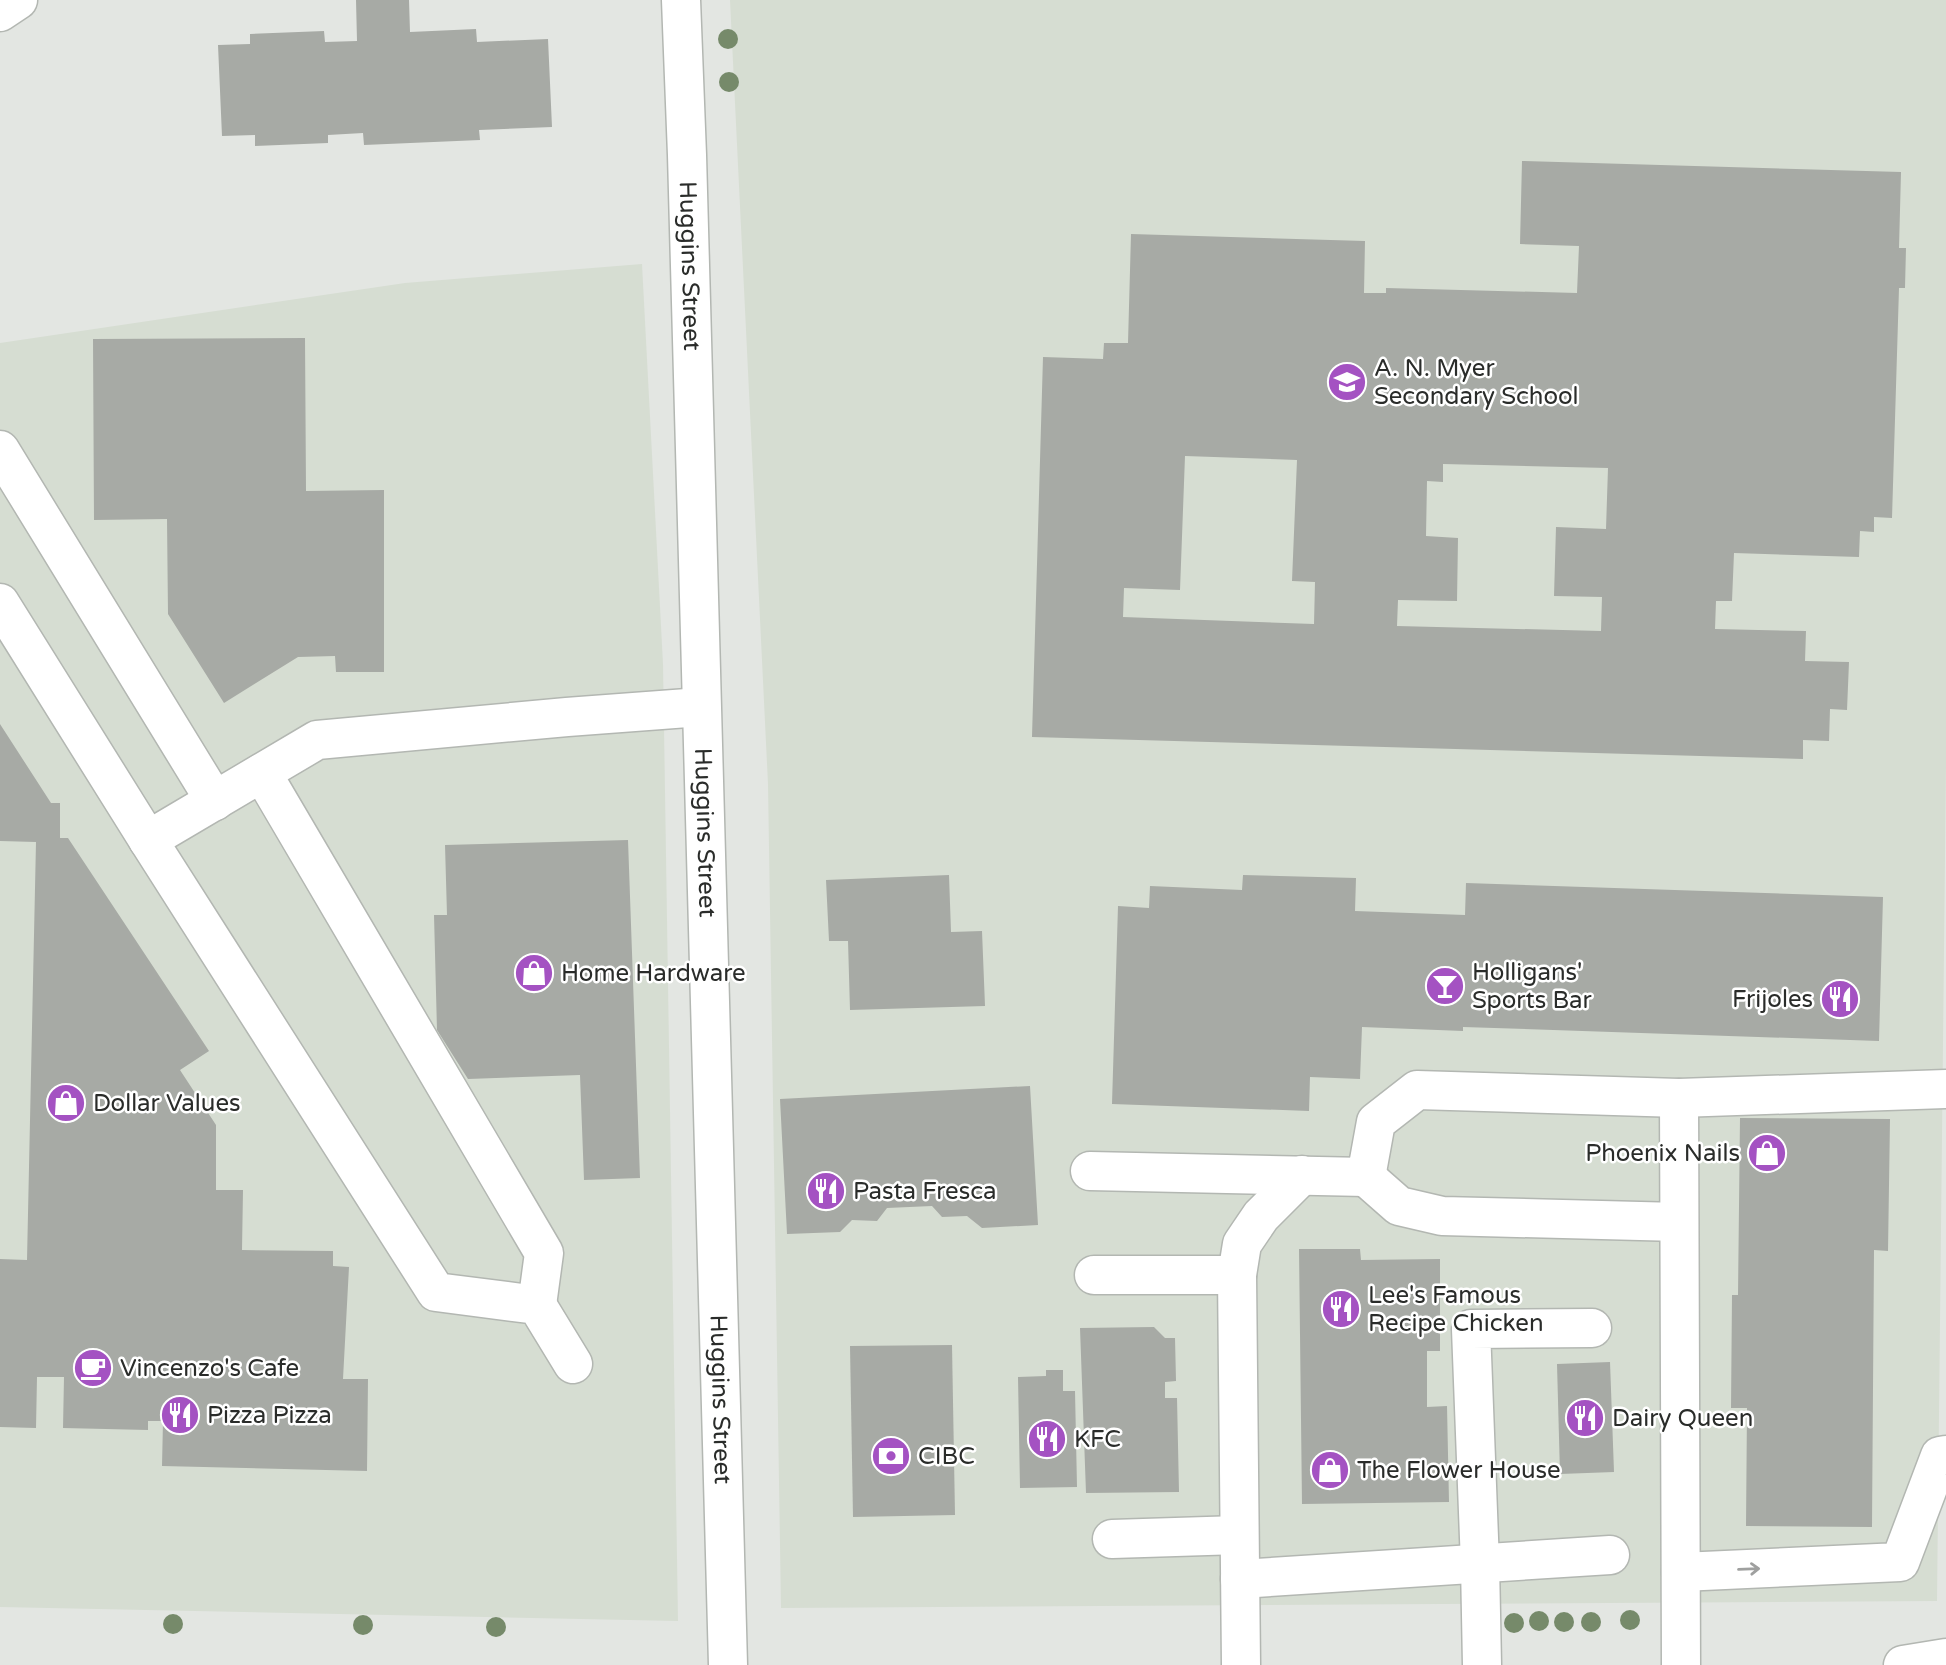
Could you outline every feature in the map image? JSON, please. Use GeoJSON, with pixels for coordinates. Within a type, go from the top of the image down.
{"type":"FeatureCollection","features":[{"type":"Feature","properties":{"kind":"street"},"geometry":{"type":"LineString","coordinates":[[0,12],[18,0]]}},
{"type":"Feature","properties":{"kind":"street","name":"Huggins Street"},"geometry":{"type":"LineString","coordinates":[[681,0],[728,1665]]}},
{"type":"Feature","properties":{"kind":"street"},"geometry":{"type":"LineString","coordinates":[[0,450],[215,801]]}},
{"type":"Feature","properties":{"kind":"street"},"geometry":{"type":"LineString","coordinates":[[0,603],[436,1292],[537,1305]]}},
{"type":"Feature","properties":{"kind":"street"},"geometry":{"type":"LineString","coordinates":[[148,840],[317,740],[701,707]]}},
{"type":"Feature","properties":{"kind":"street"},"geometry":{"type":"LineString","coordinates":[[262,773],[544,1253],[537,1305],[573,1364]]}},
{"type":"Feature","properties":{"kind":"street"},"geometry":{"type":"LineString","coordinates":[[1366,1177],[1376,1122],[1417,1090],[1679,1098],[1946,1089]]}},
{"type":"Feature","properties":{"kind":"street"},"geometry":{"type":"LineString","coordinates":[[1679,1098],[1681,1665]]}},
{"type":"Feature","properties":{"kind":"street"},"geometry":{"type":"LineString","coordinates":[[1090,1171],[1366,1177],[1399,1206],[1442,1216],[1679,1222]]}},
{"type":"Feature","properties":{"kind":"street"},"geometry":{"type":"LineString","coordinates":[[1241,1665],[1237,1275],[1242,1244],[1261,1216],[1302,1175]]}},
{"type":"Feature","properties":{"kind":"street"},"geometry":{"type":"LineString","coordinates":[[1094,1275],[1237,1275]]}},
{"type":"Feature","properties":{"kind":"street"},"geometry":{"type":"LineString","coordinates":[[1482,1665],[1471,1329],[1592,1328]]}},
{"type":"Feature","properties":{"kind":"street"},"geometry":{"type":"LineString","coordinates":[[1681,1572],[1900,1562],[1940,1456],[1946,1455]]}},
{"type":"Feature","properties":{"kind":"street"},"geometry":{"type":"LineString","coordinates":[[1112,1539],[1239,1535]]}},
{"type":"Feature","properties":{"kind":"street"},"geometry":{"type":"LineString","coordinates":[[1240,1578],[1610,1555]]}},
{"type":"Feature","properties":{"kind":"street"},"geometry":{"type":"LineString","coordinates":[[1903,1665],[1946,1658]]}},
{"type":"Feature","properties":{"kind":"shaded area"},"geometry":{"type":"Polygon","coordinates":[[[730,0],[1946,0],[1946,764],[1937,1601],[781,1608],[768,784],[730,0]]]}},
{"type":"Feature","properties":{"kind":"shaded area"},"geometry":{"type":"Polygon","coordinates":[[[642,264],[663,664],[678,1621],[0,1607],[0,343],[405,283],[642,264]]]}},
{"type":"Feature","properties":{"kind":"building"},"geometry":{"type":"Polygon","coordinates":[[[356,0],[409,0],[410,32],[476,29],[477,42],[548,39],[552,127],[479,130],[480,140],[364,145],[363,133],[328,135],[328,143],[255,146],[255,135],[222,136],[218,45],[250,44],[250,34],[324,31],[325,42],[357,41],[356,0]]]}},
{"type":"Feature","properties":{"kind":"building"},"geometry":{"type":"Polygon","coordinates":[[[1522,161],[1901,172],[1899,248],[1906,248],[1905,288],[1899,288],[1892,518],[1874,517],[1874,532],[1860,531],[1859,557],[1734,553],[1732,601],[1716,601],[1715,629],[1806,631],[1805,661],[1849,662],[1847,710],[1830,709],[1829,741],[1803,740],[1803,759],[1032,737],[1043,357],[1103,359],[1104,343],[1128,343],[1131,234],[1365,241],[1364,293],[1386,293],[1386,288],[1577,293],[1579,246],[1520,244],[1522,161]],[[1185,456],[1180,590],[1124,588],[1123,617],[1314,624],[1315,582],[1292,581],[1297,460],[1185,456]],[[1443,464],[1443,482],[1427,481],[1426,536],[1458,538],[1457,601],[1398,600],[1397,626],[1601,631],[1602,597],[1554,596],[1556,527],[1606,529],[1608,468],[1443,464]]]}},
{"type":"Feature","properties":{"kind":"building"},"geometry":{"type":"Polygon","coordinates":[[[305,338],[306,491],[384,490],[384,672],[336,672],[335,656],[298,657],[224,703],[168,614],[167,519],[94,520],[93,339],[305,338]]]}},
{"type":"Feature","properties":{"kind":"building"},"geometry":{"type":"Polygon","coordinates":[[[0,724],[51,803],[60,803],[60,838],[68,838],[209,1051],[180,1070],[216,1125],[216,1190],[243,1190],[242,1250],[333,1251],[333,1266],[349,1267],[343,1379],[368,1379],[367,1471],[162,1466],[163,1421],[148,1421],[148,1430],[63,1428],[64,1377],[37,1377],[36,1428],[0,1427],[0,1259],[27,1260],[36,842],[0,841],[0,724]]]}},
{"type":"Feature","properties":{"kind":"building","name":"Home Hardware"},"geometry":{"type":"Polygon","coordinates":[[[628,840],[640,1178],[584,1180],[580,1075],[468,1079],[437,1030],[434,915],[447,915],[445,845],[628,840]]]}},
{"type":"Feature","properties":{"kind":"building"},"geometry":{"type":"Polygon","coordinates":[[[949,875],[951,932],[982,931],[985,1006],[850,1010],[848,941],[829,941],[826,880],[949,875]]]}},
{"type":"Feature","properties":{"kind":"building"},"geometry":{"type":"Polygon","coordinates":[[[1243,875],[1356,878],[1355,911],[1465,915],[1466,883],[1883,897],[1879,1041],[1463,1027],[1463,1031],[1362,1027],[1360,1079],[1310,1077],[1309,1111],[1112,1104],[1118,906],[1149,908],[1150,886],[1242,890],[1243,875]]]}},
{"type":"Feature","properties":{"kind":"building"},"geometry":{"type":"Polygon","coordinates":[[[1030,1086],[1038,1225],[982,1228],[967,1216],[942,1217],[932,1206],[887,1208],[877,1221],[852,1220],[840,1232],[787,1234],[780,1099],[1030,1086]]]}},
{"type":"Feature","properties":{"kind":"building"},"geometry":{"type":"Polygon","coordinates":[[[1740,1118],[1890,1119],[1888,1251],[1874,1250],[1872,1527],[1746,1526],[1747,1408],[1731,1408],[1732,1295],[1738,1295],[1740,1118]]]}},
{"type":"Feature","properties":{"kind":"building"},"geometry":{"type":"Polygon","coordinates":[[[1299,1249],[1360,1249],[1361,1260],[1440,1259],[1440,1351],[1427,1351],[1427,1407],[1447,1406],[1449,1502],[1302,1504],[1299,1249]]]}},
{"type":"Feature","properties":{"kind":"building"},"geometry":{"type":"Polygon","coordinates":[[[1154,1327],[1165,1338],[1175,1338],[1176,1381],[1165,1382],[1165,1398],[1177,1398],[1179,1492],[1086,1493],[1080,1328],[1154,1327]]]}},
{"type":"Feature","properties":{"kind":"building"},"geometry":{"type":"Polygon","coordinates":[[[952,1345],[955,1515],[853,1517],[850,1346],[952,1345]]]}},
{"type":"Feature","properties":{"kind":"building","name":"Dairy Queen"},"geometry":{"type":"Polygon","coordinates":[[[1610,1362],[1614,1472],[1560,1474],[1557,1364],[1610,1362]]]}},
{"type":"Feature","properties":{"kind":"building","name":"KFC"},"geometry":{"type":"Polygon","coordinates":[[[1046,1370],[1063,1370],[1063,1391],[1075,1391],[1077,1487],[1020,1488],[1018,1377],[1046,1376],[1046,1370]]]}},
{"type":"Feature","properties":{"kind":"place","name":"A. N. Myer Secondary School"},"geometry":{"type":"Point","coordinates":[1347,382]}},
{"type":"Feature","properties":{"kind":"place","name":"Home Hardware"},"geometry":{"type":"Point","coordinates":[534,973]}},
{"type":"Feature","properties":{"kind":"place","name":"Holligans' Sports Bar"},"geometry":{"type":"Point","coordinates":[1445,986]}},
{"type":"Feature","properties":{"kind":"place","name":"Frijoles"},"geometry":{"type":"Point","coordinates":[1840,999]}},
{"type":"Feature","properties":{"kind":"place","name":"Dollar Values"},"geometry":{"type":"Point","coordinates":[66,1103]}},
{"type":"Feature","properties":{"kind":"place","name":"Phoenix Nails"},"geometry":{"type":"Point","coordinates":[1767,1153]}},
{"type":"Feature","properties":{"kind":"place","name":"Pasta Fresca"},"geometry":{"type":"Point","coordinates":[826,1191]}},
{"type":"Feature","properties":{"kind":"place","name":"Lee's Famous Recipe Chicken"},"geometry":{"type":"Point","coordinates":[1341,1309]}},
{"type":"Feature","properties":{"kind":"place","name":"Vincenzo's Cafe"},"geometry":{"type":"Point","coordinates":[93,1368]}},
{"type":"Feature","properties":{"kind":"place","name":"Pizza Pizza"},"geometry":{"type":"Point","coordinates":[180,1415]}},
{"type":"Feature","properties":{"kind":"place","name":"Dairy Queen"},"geometry":{"type":"Point","coordinates":[1585,1418]}},
{"type":"Feature","properties":{"kind":"place","name":"KFC"},"geometry":{"type":"Point","coordinates":[1047,1439]}},
{"type":"Feature","properties":{"kind":"place","name":"CIBC"},"geometry":{"type":"Point","coordinates":[891,1456]}},
{"type":"Feature","properties":{"kind":"place","name":"The Flower House"},"geometry":{"type":"Point","coordinates":[1330,1470]}}]}
